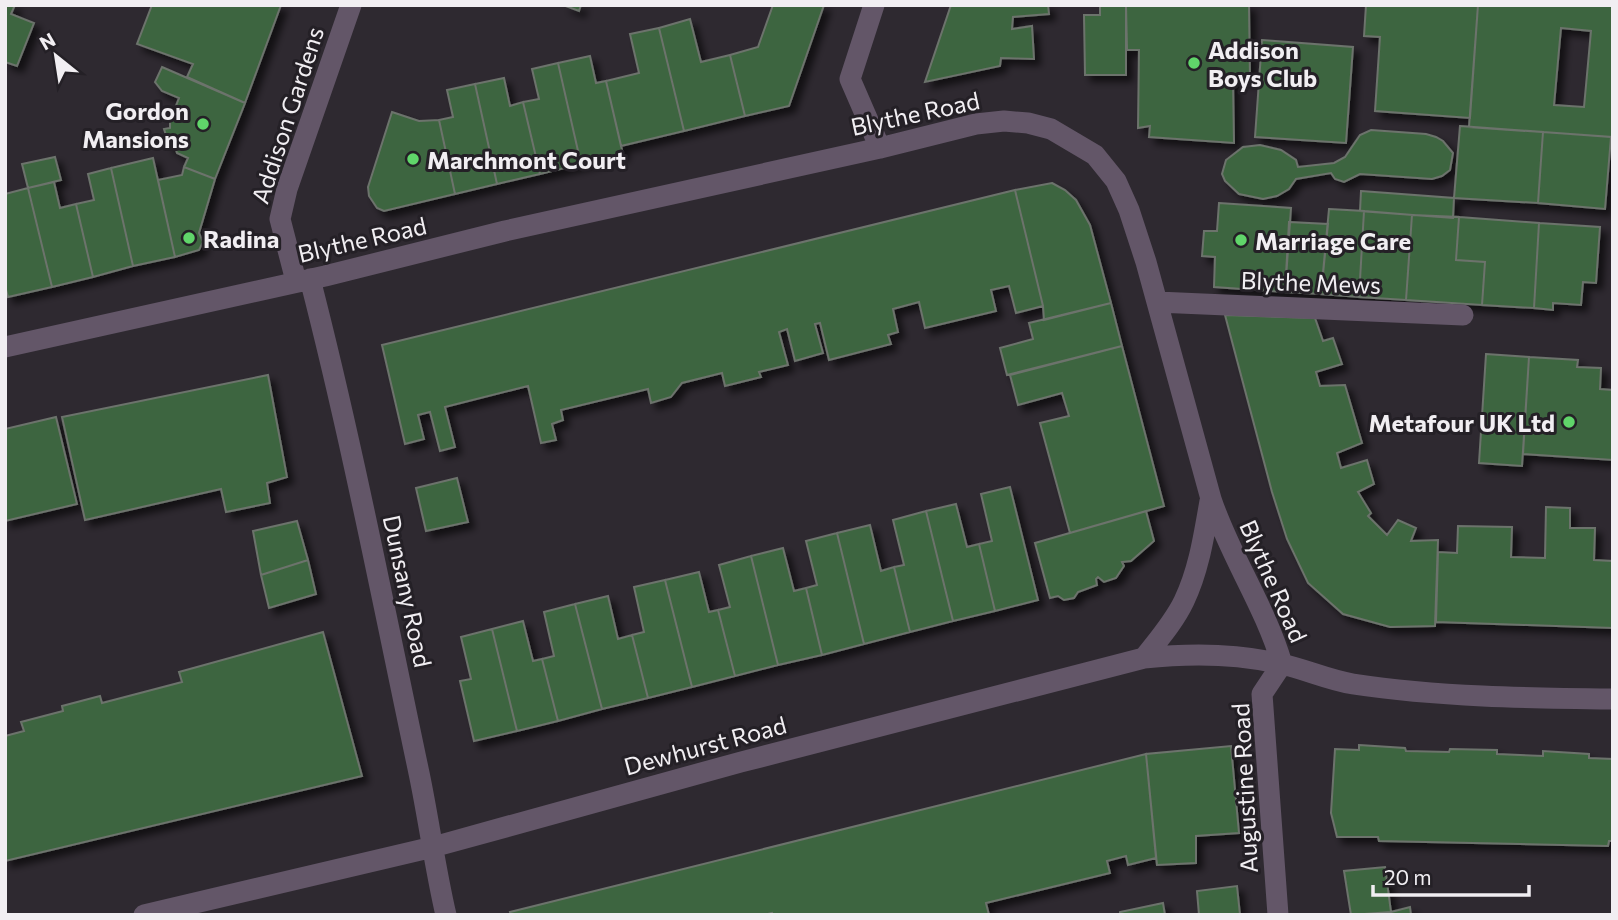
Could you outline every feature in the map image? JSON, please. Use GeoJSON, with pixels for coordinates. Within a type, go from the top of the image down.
{"type":"FeatureCollection","features":[{"type":"Feature","properties":{"kind":"street","name":"Addison Gardens"},"geometry":{"type":"LineString","coordinates":[[303,280],[280,219],[286,189],[351,5]]}},
{"type":"Feature","properties":{"kind":"street"},"geometry":{"type":"LineString","coordinates":[[874,5],[850,79],[880,148]]}},
{"type":"Feature","properties":{"kind":"street","name":"Blythe Road"},"geometry":{"type":"LineString","coordinates":[[5,346],[976,124],[1028,122],[1051,129],[1095,155],[1116,181],[1129,210],[1157,302],[1222,533],[1275,638],[1282,664],[1348,684],[1422,694],[1613,699]]}},
{"type":"Feature","properties":{"kind":"street","name":"Dunsany Road"},"geometry":{"type":"LineString","coordinates":[[303,280],[343,411],[446,915]]}},
{"type":"Feature","properties":{"kind":"street","name":"Blythe Mews"},"geometry":{"type":"LineString","coordinates":[[1157,302],[1463,314]]}},
{"type":"Feature","properties":{"kind":"street"},"geometry":{"type":"LineString","coordinates":[[1144,658],[1165,632],[1184,601],[1196,571],[1211,499]]}},
{"type":"Feature","properties":{"kind":"street","name":"Dewhurst Road"},"geometry":{"type":"LineString","coordinates":[[144,915],[433,847],[727,766],[1144,658],[1231,655],[1282,664]]}},
{"type":"Feature","properties":{"kind":"street","name":"Augustine Road"},"geometry":{"type":"LineString","coordinates":[[1278,915],[1262,694],[1282,664]]}},
{"type":"Feature","properties":{"kind":"building"},"geometry":{"type":"Polygon","coordinates":[[[5,5],[15,5],[11,14],[34,23],[17,66],[5,62],[5,5]]]}},
{"type":"Feature","properties":{"kind":"building"},"geometry":{"type":"Polygon","coordinates":[[[152,5],[281,5],[245,103],[187,77],[193,64],[137,44],[152,5]]]}},
{"type":"Feature","properties":{"kind":"building"},"geometry":{"type":"Polygon","coordinates":[[[563,5],[581,5],[579,11],[563,5]]]}},
{"type":"Feature","properties":{"kind":"building"},"geometry":{"type":"Polygon","coordinates":[[[773,5],[824,5],[789,106],[745,116],[730,55],[758,47],[773,5]]]}},
{"type":"Feature","properties":{"kind":"building"},"geometry":{"type":"Polygon","coordinates":[[[951,5],[1048,5],[1049,14],[1013,17],[1012,29],[1032,26],[1034,59],[1001,58],[1000,66],[925,82],[951,5]]]}},
{"type":"Feature","properties":{"kind":"building"},"geometry":{"type":"Polygon","coordinates":[[[1100,5],[1126,5],[1126,75],[1085,75],[1084,15],[1100,15],[1100,5]]]}},
{"type":"Feature","properties":{"kind":"building","name":"Addison Boys Club"},"geometry":{"type":"Polygon","coordinates":[[[1126,5],[1249,5],[1250,80],[1233,78],[1234,143],[1149,137],[1150,126],[1138,128],[1139,50],[1127,50],[1126,5]]]}},
{"type":"Feature","properties":{"kind":"building"},"geometry":{"type":"Polygon","coordinates":[[[1366,5],[1478,5],[1470,118],[1375,111],[1380,37],[1364,36],[1366,5]]]}},
{"type":"Feature","properties":{"kind":"building"},"geometry":{"type":"Polygon","coordinates":[[[1478,5],[1613,5],[1613,137],[1469,127],[1478,5]],[[1561,28],[1554,105],[1584,107],[1591,31],[1561,28]]]}},
{"type":"Feature","properties":{"kind":"building"},"geometry":{"type":"Polygon","coordinates":[[[690,19],[701,62],[730,55],[745,116],[684,131],[659,28],[690,19]]]}},
{"type":"Feature","properties":{"kind":"building"},"geometry":{"type":"Polygon","coordinates":[[[659,28],[684,131],[621,146],[606,81],[639,73],[630,34],[659,28]]]}},
{"type":"Feature","properties":{"kind":"building"},"geometry":{"type":"Polygon","coordinates":[[[1262,40],[1353,47],[1346,143],[1255,137],[1262,40]]]}},
{"type":"Feature","properties":{"kind":"building"},"geometry":{"type":"Polygon","coordinates":[[[590,56],[596,83],[606,81],[623,154],[581,164],[558,63],[590,56]]]}},
{"type":"Feature","properties":{"kind":"building"},"geometry":{"type":"Polygon","coordinates":[[[558,63],[581,164],[540,174],[523,102],[539,99],[532,69],[558,63]]]}},
{"type":"Feature","properties":{"kind":"building","name":"Gordon Mansions"},"geometry":{"type":"Polygon","coordinates":[[[162,67],[245,103],[215,179],[184,167],[188,158],[177,153],[175,146],[170,148],[164,129],[170,128],[179,98],[162,91],[155,82],[162,67]]]}},
{"type":"Feature","properties":{"kind":"building"},"geometry":{"type":"Polygon","coordinates":[[[504,78],[510,106],[523,102],[540,174],[497,184],[475,84],[504,78]]]}},
{"type":"Feature","properties":{"kind":"building"},"geometry":{"type":"Polygon","coordinates":[[[475,84],[497,184],[455,194],[439,120],[453,117],[447,90],[475,84]]]}},
{"type":"Feature","properties":{"kind":"building","name":"Marchmont Court"},"geometry":{"type":"Polygon","coordinates":[[[392,112],[419,121],[439,120],[455,194],[384,211],[377,208],[369,196],[368,187],[392,112]]]}},
{"type":"Feature","properties":{"kind":"building"},"geometry":{"type":"Polygon","coordinates":[[[1460,126],[1543,132],[1538,203],[1454,198],[1460,126]]]}},
{"type":"Feature","properties":{"kind":"building"},"geometry":{"type":"Polygon","coordinates":[[[1371,130],[1436,137],[1453,153],[1450,170],[1432,179],[1360,174],[1344,182],[1335,179],[1331,173],[1296,179],[1289,189],[1277,196],[1263,199],[1239,194],[1225,181],[1222,174],[1226,160],[1243,147],[1260,145],[1281,150],[1296,160],[1298,167],[1334,163],[1345,157],[1360,135],[1371,130]]]}},
{"type":"Feature","properties":{"kind":"building"},"geometry":{"type":"Polygon","coordinates":[[[1543,132],[1611,137],[1605,209],[1538,203],[1543,132]]]}},
{"type":"Feature","properties":{"kind":"building"},"geometry":{"type":"Polygon","coordinates":[[[55,157],[61,180],[28,188],[22,164],[55,157]]]}},
{"type":"Feature","properties":{"kind":"building"},"geometry":{"type":"Polygon","coordinates":[[[153,158],[175,257],[133,266],[111,168],[153,158]]]}},
{"type":"Feature","properties":{"kind":"building"},"geometry":{"type":"Polygon","coordinates":[[[184,167],[215,179],[199,233],[203,242],[199,250],[175,257],[158,180],[182,175],[184,167]]]}},
{"type":"Feature","properties":{"kind":"building"},"geometry":{"type":"Polygon","coordinates":[[[111,168],[133,266],[93,277],[76,204],[94,200],[88,174],[111,168]]]}},
{"type":"Feature","properties":{"kind":"building"},"geometry":{"type":"Polygon","coordinates":[[[54,182],[60,208],[76,204],[93,277],[52,287],[28,188],[54,182]]]}},
{"type":"Feature","properties":{"kind":"building"},"geometry":{"type":"Polygon","coordinates":[[[1052,183],[1076,200],[1090,225],[1111,303],[1044,320],[1015,190],[1052,183]]]}},
{"type":"Feature","properties":{"kind":"building"},"geometry":{"type":"Polygon","coordinates":[[[28,188],[52,287],[8,297],[5,286],[5,194],[28,188]]]}},
{"type":"Feature","properties":{"kind":"building"},"geometry":{"type":"Polygon","coordinates":[[[1015,190],[1043,306],[1016,313],[1009,286],[991,290],[996,311],[925,328],[919,302],[893,309],[898,332],[888,335],[891,344],[829,360],[820,323],[815,324],[823,353],[795,361],[787,329],[779,332],[788,365],[759,372],[761,377],[725,386],[722,373],[682,383],[671,397],[651,403],[648,389],[561,410],[563,420],[552,424],[556,440],[541,443],[528,386],[445,407],[455,447],[440,451],[430,412],[418,415],[424,439],[405,444],[382,345],[1015,190]]]}},
{"type":"Feature","properties":{"kind":"building"},"geometry":{"type":"Polygon","coordinates":[[[1361,191],[1454,198],[1453,218],[1360,211],[1361,191]]]}},
{"type":"Feature","properties":{"kind":"building"},"geometry":{"type":"Polygon","coordinates":[[[1219,203],[1291,208],[1285,292],[1214,287],[1215,257],[1202,256],[1204,231],[1217,231],[1219,203]]]}},
{"type":"Feature","properties":{"kind":"building"},"geometry":{"type":"Polygon","coordinates":[[[1329,209],[1364,211],[1359,297],[1321,294],[1329,209]]]}},
{"type":"Feature","properties":{"kind":"building"},"geometry":{"type":"Polygon","coordinates":[[[1364,211],[1412,215],[1406,300],[1359,297],[1364,211]]]}},
{"type":"Feature","properties":{"kind":"building"},"geometry":{"type":"Polygon","coordinates":[[[1412,215],[1459,217],[1456,260],[1485,262],[1482,305],[1406,300],[1412,215]]]}},
{"type":"Feature","properties":{"kind":"building"},"geometry":{"type":"Polygon","coordinates":[[[1459,217],[1539,223],[1534,308],[1482,305],[1485,262],[1456,260],[1459,217]]]}},
{"type":"Feature","properties":{"kind":"building"},"geometry":{"type":"Polygon","coordinates":[[[1289,222],[1328,224],[1321,294],[1285,292],[1289,222]]]}},
{"type":"Feature","properties":{"kind":"building"},"geometry":{"type":"Polygon","coordinates":[[[1539,223],[1600,227],[1596,283],[1583,282],[1581,305],[1553,303],[1553,310],[1534,308],[1539,223]]]}},
{"type":"Feature","properties":{"kind":"building"},"geometry":{"type":"Polygon","coordinates":[[[1111,303],[1122,346],[1007,375],[1000,348],[1033,339],[1029,323],[1111,303]]]}},
{"type":"Feature","properties":{"kind":"building"},"geometry":{"type":"Polygon","coordinates":[[[1225,315],[1315,318],[1323,341],[1333,338],[1342,364],[1316,372],[1320,386],[1345,385],[1362,443],[1337,453],[1341,468],[1367,460],[1374,484],[1358,492],[1371,513],[1368,516],[1387,535],[1398,520],[1416,528],[1411,541],[1438,540],[1435,626],[1390,627],[1343,614],[1308,583],[1287,539],[1272,492],[1225,315]]]}},
{"type":"Feature","properties":{"kind":"building"},"geometry":{"type":"Polygon","coordinates":[[[1122,346],[1164,506],[1070,533],[1040,423],[1069,416],[1062,393],[1018,405],[1010,375],[1122,346]]]}},
{"type":"Feature","properties":{"kind":"building"},"geometry":{"type":"Polygon","coordinates":[[[1486,354],[1529,357],[1522,466],[1479,463],[1486,354]]]}},
{"type":"Feature","properties":{"kind":"building","name":"Metafour UK Ltd"},"geometry":{"type":"Polygon","coordinates":[[[1529,357],[1578,360],[1577,367],[1601,368],[1600,389],[1613,390],[1613,460],[1523,454],[1529,357]]]}},
{"type":"Feature","properties":{"kind":"building"},"geometry":{"type":"Polygon","coordinates":[[[268,375],[287,477],[267,483],[270,503],[226,512],[221,489],[85,520],[62,417],[268,375]]]}},
{"type":"Feature","properties":{"kind":"building"},"geometry":{"type":"Polygon","coordinates":[[[56,417],[77,504],[5,521],[5,429],[56,417]]]}},
{"type":"Feature","properties":{"kind":"building"},"geometry":{"type":"Polygon","coordinates":[[[457,478],[468,522],[426,531],[416,488],[457,478]]]}},
{"type":"Feature","properties":{"kind":"building"},"geometry":{"type":"Polygon","coordinates":[[[1010,487],[1038,600],[995,611],[979,544],[992,541],[981,494],[1010,487]]]}},
{"type":"Feature","properties":{"kind":"building"},"geometry":{"type":"Polygon","coordinates":[[[956,504],[967,547],[979,544],[995,611],[953,621],[926,511],[956,504]]]}},
{"type":"Feature","properties":{"kind":"building"},"geometry":{"type":"Polygon","coordinates":[[[1546,507],[1570,508],[1570,528],[1595,528],[1594,560],[1613,561],[1613,628],[1436,622],[1438,552],[1457,553],[1458,526],[1512,527],[1511,557],[1545,558],[1546,507]]]}},
{"type":"Feature","properties":{"kind":"building"},"geometry":{"type":"Polygon","coordinates":[[[926,511],[953,621],[910,632],[894,567],[904,565],[893,520],[926,511]]]}},
{"type":"Feature","properties":{"kind":"building"},"geometry":{"type":"Polygon","coordinates":[[[1146,511],[1154,541],[1131,561],[1122,562],[1124,566],[1116,578],[1104,582],[1098,577],[1097,585],[1078,592],[1074,598],[1050,598],[1035,543],[1146,511]]]}},
{"type":"Feature","properties":{"kind":"building"},"geometry":{"type":"Polygon","coordinates":[[[297,521],[308,560],[261,575],[253,531],[297,521]]]}},
{"type":"Feature","properties":{"kind":"building"},"geometry":{"type":"Polygon","coordinates":[[[870,525],[881,571],[894,567],[910,632],[864,644],[837,533],[870,525]]]}},
{"type":"Feature","properties":{"kind":"building"},"geometry":{"type":"Polygon","coordinates":[[[837,533],[864,644],[822,655],[806,588],[817,585],[806,541],[837,533]]]}},
{"type":"Feature","properties":{"kind":"building"},"geometry":{"type":"Polygon","coordinates":[[[783,548],[794,591],[806,588],[822,655],[778,665],[751,556],[783,548]]]}},
{"type":"Feature","properties":{"kind":"building"},"geometry":{"type":"Polygon","coordinates":[[[751,556],[778,665],[735,676],[718,610],[730,607],[719,565],[751,556]]]}},
{"type":"Feature","properties":{"kind":"building"},"geometry":{"type":"Polygon","coordinates":[[[308,560],[316,594],[269,608],[261,575],[308,560]]]}},
{"type":"Feature","properties":{"kind":"building"},"geometry":{"type":"Polygon","coordinates":[[[699,572],[709,612],[718,610],[735,676],[692,687],[665,580],[699,572]]]}},
{"type":"Feature","properties":{"kind":"building"},"geometry":{"type":"Polygon","coordinates":[[[665,580],[692,687],[648,698],[632,635],[644,632],[634,587],[665,580]]]}},
{"type":"Feature","properties":{"kind":"building"},"geometry":{"type":"Polygon","coordinates":[[[608,596],[618,639],[632,635],[648,698],[602,709],[575,604],[608,596]]]}},
{"type":"Feature","properties":{"kind":"building"},"geometry":{"type":"Polygon","coordinates":[[[575,604],[602,709],[558,721],[542,659],[554,656],[544,612],[575,604]]]}},
{"type":"Feature","properties":{"kind":"building"},"geometry":{"type":"Polygon","coordinates":[[[523,621],[533,661],[542,659],[558,721],[517,731],[492,629],[523,621]]]}},
{"type":"Feature","properties":{"kind":"building"},"geometry":{"type":"Polygon","coordinates":[[[492,629],[517,731],[474,741],[460,681],[471,679],[461,637],[492,629]]]}},
{"type":"Feature","properties":{"kind":"building"},"geometry":{"type":"Polygon","coordinates":[[[323,632],[362,776],[5,861],[5,736],[24,731],[21,722],[63,711],[62,706],[100,696],[102,703],[182,682],[179,672],[323,632]]]}},
{"type":"Feature","properties":{"kind":"building"},"geometry":{"type":"Polygon","coordinates":[[[1359,745],[1405,748],[1406,751],[1497,750],[1497,754],[1543,756],[1543,751],[1589,754],[1589,758],[1613,759],[1613,841],[1609,841],[1608,846],[1379,841],[1378,837],[1337,837],[1331,813],[1335,749],[1359,750],[1359,745]]]}},
{"type":"Feature","properties":{"kind":"building"},"geometry":{"type":"Polygon","coordinates":[[[1231,746],[1239,833],[1196,836],[1196,863],[1157,865],[1146,754],[1231,746]]]}},
{"type":"Feature","properties":{"kind":"building"},"geometry":{"type":"Polygon","coordinates":[[[1146,754],[1156,858],[1128,865],[1126,856],[1107,861],[1110,873],[986,903],[989,915],[511,915],[510,912],[1146,754]]]}},
{"type":"Feature","properties":{"kind":"building"},"geometry":{"type":"Polygon","coordinates":[[[1385,867],[1391,912],[1351,915],[1344,871],[1385,867]]]}},
{"type":"Feature","properties":{"kind":"building"},"geometry":{"type":"Polygon","coordinates":[[[1237,886],[1240,915],[1199,915],[1197,891],[1237,886]]]}},
{"type":"Feature","properties":{"kind":"building"},"geometry":{"type":"Polygon","coordinates":[[[1163,903],[1165,915],[1120,915],[1120,912],[1163,903]]]}},
{"type":"Feature","properties":{"kind":"building"},"geometry":{"type":"Polygon","coordinates":[[[1410,907],[1411,915],[1378,915],[1391,912],[1410,907]]]}},
{"type":"Feature","properties":{"kind":"place","name":"Addison Boys Club"},"geometry":{"type":"Point","coordinates":[1194,63]}},
{"type":"Feature","properties":{"kind":"place","name":"Gordon Mansions"},"geometry":{"type":"Point","coordinates":[203,124]}},
{"type":"Feature","properties":{"kind":"place","name":"Marchmont Court"},"geometry":{"type":"Point","coordinates":[413,159]}},
{"type":"Feature","properties":{"kind":"place","name":"Radina"},"geometry":{"type":"Point","coordinates":[189,238]}},
{"type":"Feature","properties":{"kind":"place","name":"Marriage Care"},"geometry":{"type":"Point","coordinates":[1241,240]}},
{"type":"Feature","properties":{"kind":"place","name":"Metafour UK Ltd"},"geometry":{"type":"Point","coordinates":[1569,422]}}]}
